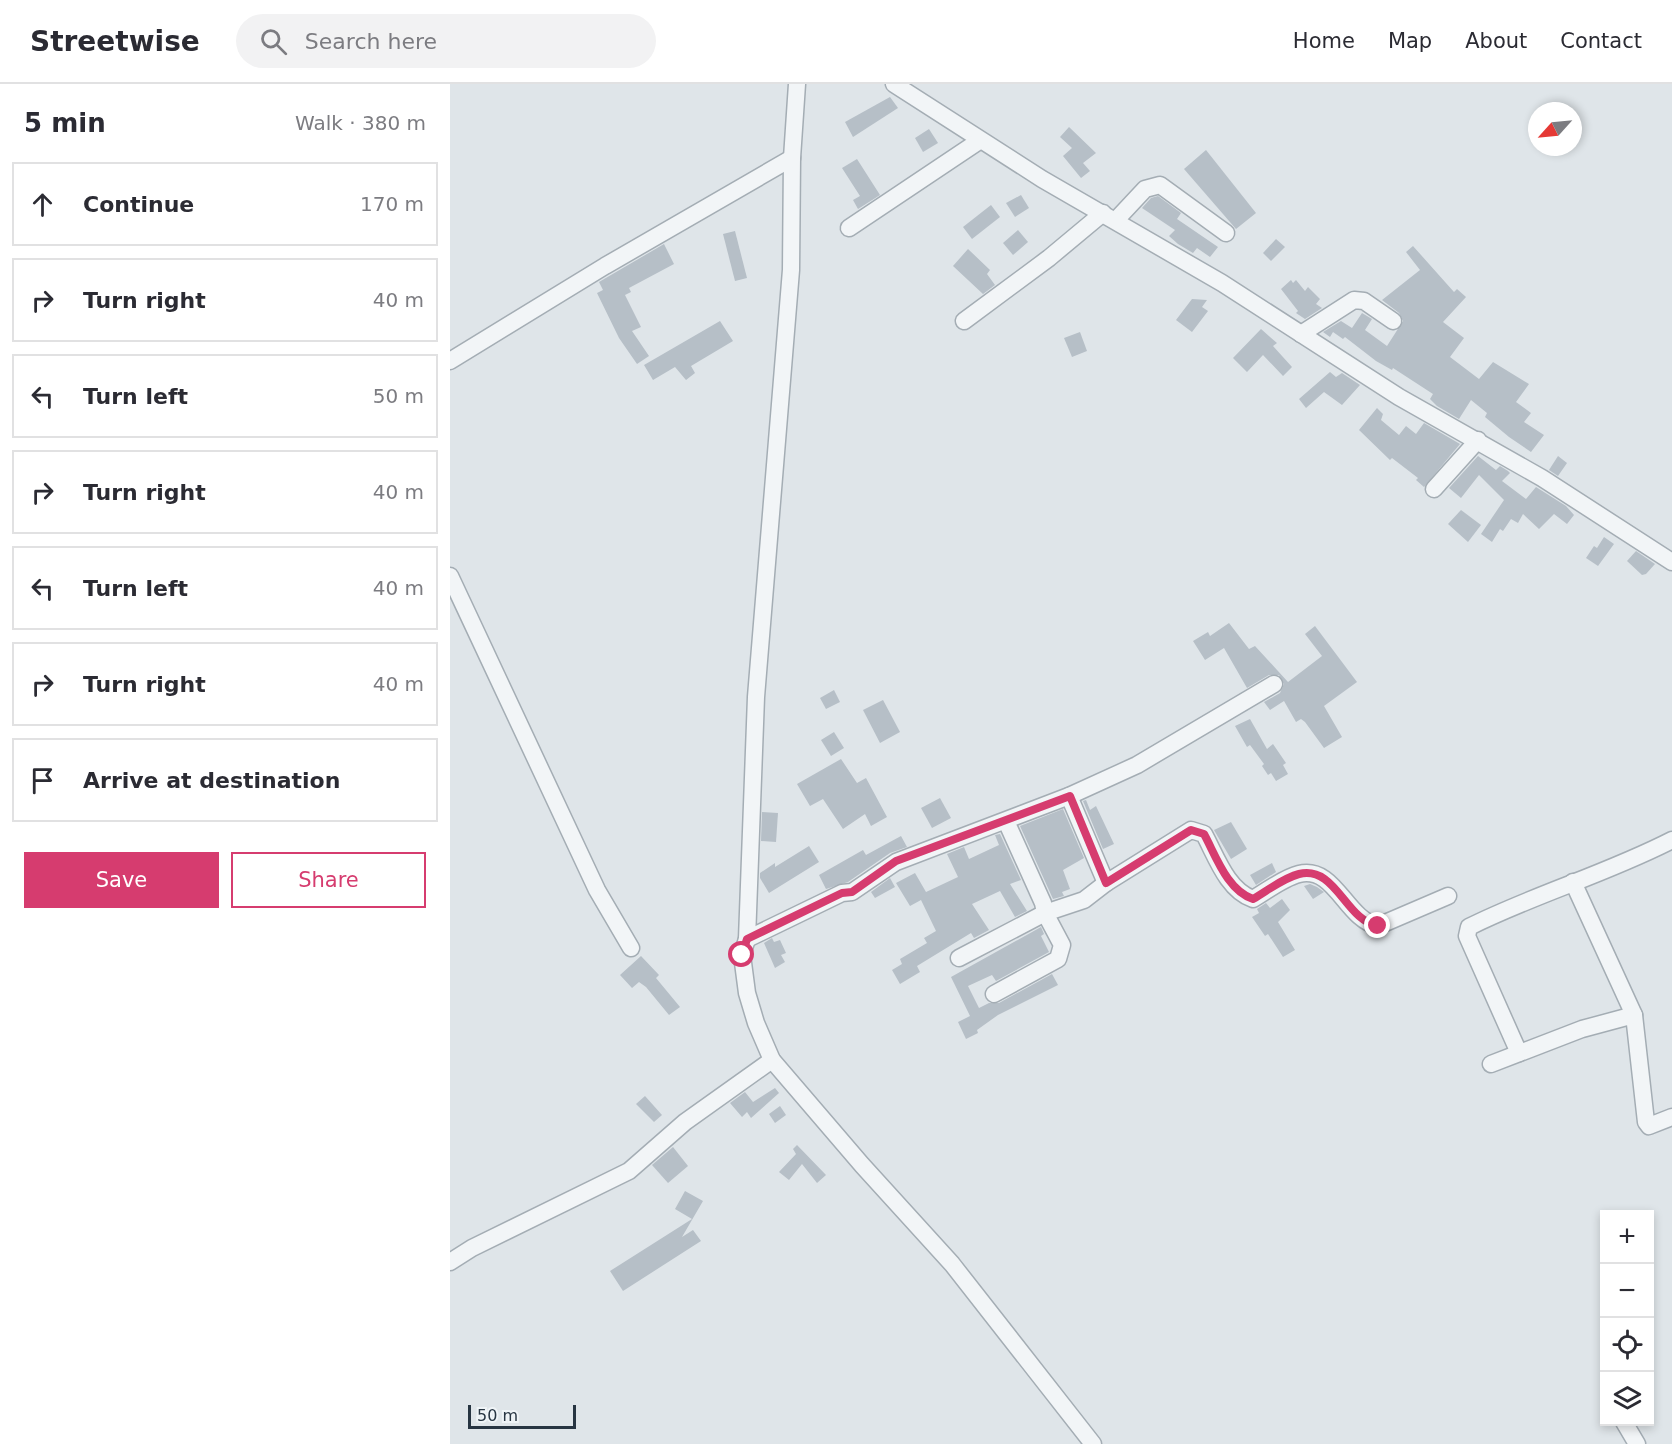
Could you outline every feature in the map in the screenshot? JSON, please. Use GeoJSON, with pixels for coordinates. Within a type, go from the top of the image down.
{"type":"FeatureCollection","features":[{"type":"Feature","properties":{"kind":"street"},"geometry":{"type":"LineString","coordinates":[[797,84],[792,158],[791,270],[756,697],[747,939],[742,955],[747,993],[756,1023],[772,1060],[862,1165],[952,1264],[1093,1444]]}},
{"type":"Feature","properties":{"kind":"street"},"geometry":{"type":"LineString","coordinates":[[894,84],[980,141],[1222,283],[1399,398],[1478,440],[1672,562]]}},
{"type":"Feature","properties":{"kind":"street"},"geometry":{"type":"LineString","coordinates":[[849,228],[980,141]]}},
{"type":"Feature","properties":{"kind":"street"},"geometry":{"type":"LineString","coordinates":[[450,361],[605,266],[792,158]]}},
{"type":"Feature","properties":{"kind":"street"},"geometry":{"type":"LineString","coordinates":[[964,321],[1145,189],[1160,185],[1226,233]]}},
{"type":"Feature","properties":{"kind":"street"},"geometry":{"type":"LineString","coordinates":[[1301,334],[1354,300],[1364,302],[1393,321]]}},
{"type":"Feature","properties":{"kind":"street"},"geometry":{"type":"LineString","coordinates":[[1434,489],[1478,440]]}},
{"type":"Feature","properties":{"kind":"street"},"geometry":{"type":"LineString","coordinates":[[450,576],[597,890],[631,948]]}},
{"type":"Feature","properties":{"kind":"street"},"geometry":{"type":"LineString","coordinates":[[747,939],[842,893],[852,892],[896,861],[1070,796],[1137,765],[1274,684]]}},
{"type":"Feature","properties":{"kind":"street"},"geometry":{"type":"LineString","coordinates":[[1070,796],[1106,883]]}},
{"type":"Feature","properties":{"kind":"street"},"geometry":{"type":"LineString","coordinates":[[994,994],[1058,959],[1062,945],[1045,913],[1044,903],[1006,821]]}},
{"type":"Feature","properties":{"kind":"street"},"geometry":{"type":"LineString","coordinates":[[959,958],[1045,913],[1084,900],[1106,883],[1191,830],[1204,834],[1231,883],[1243,896],[1253,899],[1299,874],[1315,873],[1327,880],[1359,917],[1378,926],[1448,896]]}},
{"type":"Feature","properties":{"kind":"street"},"geometry":{"type":"LineString","coordinates":[[1519,1053],[1466,932],[1469,927],[1518,902],[1603,872],[1672,840]]}},
{"type":"Feature","properties":{"kind":"street"},"geometry":{"type":"LineString","coordinates":[[1573,882],[1634,1015],[1646,1122],[1649,1126],[1672,1117]]}},
{"type":"Feature","properties":{"kind":"street"},"geometry":{"type":"LineString","coordinates":[[1491,1064],[1582,1029],[1634,1015]]}},
{"type":"Feature","properties":{"kind":"street"},"geometry":{"type":"LineString","coordinates":[[450,1262],[471,1248],[629,1171],[685,1122],[772,1060]]}},
{"type":"Feature","properties":{"kind":"street"},"geometry":{"type":"LineString","coordinates":[[1626,1426],[1637,1444]]}},
{"type":"Feature","properties":{"kind":"building"},"geometry":{"type":"Polygon","coordinates":[[[890,97],[898,108],[853,137],[845,122],[890,97]]]}},
{"type":"Feature","properties":{"kind":"building"},"geometry":{"type":"Polygon","coordinates":[[[1069,127],[1096,153],[1083,163],[1090,171],[1081,178],[1063,156],[1072,148],[1060,137],[1069,127]]]}},
{"type":"Feature","properties":{"kind":"building"},"geometry":{"type":"Polygon","coordinates":[[[929,129],[938,143],[923,152],[915,138],[929,129]]]}},
{"type":"Feature","properties":{"kind":"building"},"geometry":{"type":"Polygon","coordinates":[[[1206,150],[1256,213],[1236,229],[1184,169],[1206,150]]]}},
{"type":"Feature","properties":{"kind":"building"},"geometry":{"type":"Polygon","coordinates":[[[857,159],[880,195],[858,209],[853,200],[860,196],[842,168],[857,159]]]}},
{"type":"Feature","properties":{"kind":"building"},"geometry":{"type":"Polygon","coordinates":[[[1021,195],[1029,208],[1015,217],[1006,203],[1021,195]]]}},
{"type":"Feature","properties":{"kind":"building"},"geometry":{"type":"Polygon","coordinates":[[[1158,196],[1181,213],[1177,219],[1218,247],[1210,257],[1197,248],[1193,253],[1178,244],[1169,236],[1175,230],[1142,208],[1151,198],[1158,196]]]}},
{"type":"Feature","properties":{"kind":"building"},"geometry":{"type":"Polygon","coordinates":[[[991,205],[1000,217],[972,239],[963,227],[991,205]]]}},
{"type":"Feature","properties":{"kind":"building"},"geometry":{"type":"Polygon","coordinates":[[[1018,230],[1028,242],[1013,255],[1003,243],[1018,230]]]}},
{"type":"Feature","properties":{"kind":"building"},"geometry":{"type":"Polygon","coordinates":[[[735,231],[747,278],[735,281],[723,234],[735,231]]]}},
{"type":"Feature","properties":{"kind":"building"},"geometry":{"type":"Polygon","coordinates":[[[1276,239],[1285,247],[1271,261],[1263,253],[1276,239]]]}},
{"type":"Feature","properties":{"kind":"building"},"geometry":{"type":"Polygon","coordinates":[[[664,244],[674,264],[629,288],[631,292],[625,295],[641,327],[632,331],[649,356],[637,364],[619,338],[597,293],[603,290],[599,282],[664,244]]]}},
{"type":"Feature","properties":{"kind":"building"},"geometry":{"type":"Polygon","coordinates":[[[1413,246],[1454,292],[1457,289],[1466,297],[1443,322],[1464,338],[1450,357],[1479,379],[1493,362],[1529,384],[1516,402],[1531,413],[1524,422],[1544,435],[1531,452],[1485,417],[1487,413],[1471,400],[1459,419],[1437,406],[1430,399],[1433,394],[1393,368],[1392,370],[1376,361],[1345,337],[1343,339],[1333,332],[1330,337],[1323,332],[1341,321],[1352,328],[1362,313],[1372,319],[1365,330],[1387,346],[1403,321],[1399,313],[1382,300],[1420,270],[1406,252],[1413,246]]]}},
{"type":"Feature","properties":{"kind":"building"},"geometry":{"type":"Polygon","coordinates":[[[968,249],[990,270],[987,274],[995,285],[983,294],[953,266],[968,249]]]}},
{"type":"Feature","properties":{"kind":"building"},"geometry":{"type":"Polygon","coordinates":[[[1291,280],[1293,283],[1296,280],[1305,291],[1308,287],[1320,299],[1316,304],[1322,308],[1305,319],[1296,313],[1298,311],[1281,289],[1291,280]]]}},
{"type":"Feature","properties":{"kind":"building"},"geometry":{"type":"Polygon","coordinates":[[[1192,299],[1207,300],[1202,307],[1208,311],[1192,332],[1176,320],[1192,299]]]}},
{"type":"Feature","properties":{"kind":"building"},"geometry":{"type":"Polygon","coordinates":[[[720,321],[733,341],[691,366],[695,373],[686,380],[675,367],[653,380],[644,365],[720,321]]]}},
{"type":"Feature","properties":{"kind":"building"},"geometry":{"type":"Polygon","coordinates":[[[1261,329],[1277,343],[1273,346],[1292,367],[1283,376],[1263,355],[1247,372],[1233,358],[1261,329]]]}},
{"type":"Feature","properties":{"kind":"building"},"geometry":{"type":"Polygon","coordinates":[[[1080,332],[1087,351],[1072,357],[1064,338],[1080,332]]]}},
{"type":"Feature","properties":{"kind":"building"},"geometry":{"type":"Polygon","coordinates":[[[1330,372],[1336,377],[1342,373],[1360,385],[1342,405],[1324,392],[1306,408],[1299,399],[1330,372]]]}},
{"type":"Feature","properties":{"kind":"building"},"geometry":{"type":"Polygon","coordinates":[[[1377,408],[1383,414],[1381,420],[1399,435],[1406,426],[1416,434],[1424,423],[1460,444],[1424,487],[1416,480],[1418,478],[1392,458],[1390,460],[1359,430],[1377,408]]]}},
{"type":"Feature","properties":{"kind":"building"},"geometry":{"type":"Polygon","coordinates":[[[1478,456],[1496,470],[1500,466],[1508,471],[1510,473],[1502,481],[1526,499],[1536,487],[1566,506],[1574,515],[1567,524],[1554,514],[1539,529],[1523,514],[1518,523],[1511,519],[1503,531],[1500,529],[1492,542],[1481,534],[1504,500],[1479,475],[1461,498],[1449,488],[1478,456]]]}},
{"type":"Feature","properties":{"kind":"building"},"geometry":{"type":"Polygon","coordinates":[[[1558,456],[1567,463],[1558,476],[1549,470],[1558,456]]]}},
{"type":"Feature","properties":{"kind":"building"},"geometry":{"type":"Polygon","coordinates":[[[1461,510],[1481,525],[1468,542],[1448,524],[1461,510]]]}},
{"type":"Feature","properties":{"kind":"building"},"geometry":{"type":"Polygon","coordinates":[[[1604,537],[1614,544],[1598,566],[1586,558],[1594,546],[1597,548],[1604,537]]]}},
{"type":"Feature","properties":{"kind":"building"},"geometry":{"type":"Polygon","coordinates":[[[1636,551],[1655,564],[1646,574],[1642,575],[1627,561],[1636,551]]]}},
{"type":"Feature","properties":{"kind":"building"},"geometry":{"type":"Polygon","coordinates":[[[1229,623],[1249,649],[1255,646],[1288,682],[1322,656],[1305,634],[1315,626],[1357,682],[1324,706],[1342,737],[1324,748],[1305,722],[1301,719],[1296,722],[1284,701],[1270,710],[1264,702],[1280,693],[1284,684],[1279,675],[1269,675],[1247,688],[1224,648],[1205,660],[1193,641],[1208,632],[1210,636],[1229,623]]]}},
{"type":"Feature","properties":{"kind":"building"},"geometry":{"type":"Polygon","coordinates":[[[834,690],[840,702],[826,709],[820,698],[834,690]]]}},
{"type":"Feature","properties":{"kind":"building"},"geometry":{"type":"Polygon","coordinates":[[[883,700],[900,732],[880,743],[863,710],[883,700]]]}},
{"type":"Feature","properties":{"kind":"building"},"geometry":{"type":"Polygon","coordinates":[[[1250,719],[1267,749],[1273,744],[1286,763],[1283,765],[1288,774],[1276,781],[1271,773],[1268,775],[1262,766],[1264,764],[1250,745],[1247,747],[1235,726],[1250,719]]]}},
{"type":"Feature","properties":{"kind":"building"},"geometry":{"type":"Polygon","coordinates":[[[834,732],[844,748],[831,756],[821,740],[834,732]]]}},
{"type":"Feature","properties":{"kind":"building"},"geometry":{"type":"Polygon","coordinates":[[[841,759],[857,783],[866,778],[887,817],[871,826],[865,814],[843,829],[823,799],[810,806],[797,784],[841,759]]]}},
{"type":"Feature","properties":{"kind":"building"},"geometry":{"type":"Polygon","coordinates":[[[940,798],[951,818],[932,828],[921,808],[940,798]]]}},
{"type":"Feature","properties":{"kind":"building"},"geometry":{"type":"Polygon","coordinates":[[[1086,800],[1090,810],[1096,806],[1114,844],[1103,849],[1083,801],[1086,800]]]}},
{"type":"Feature","properties":{"kind":"building"},"geometry":{"type":"Polygon","coordinates":[[[1063,809],[1084,858],[1063,870],[1070,889],[1062,892],[1064,896],[1053,899],[1020,826],[1063,809]]]}},
{"type":"Feature","properties":{"kind":"building"},"geometry":{"type":"Polygon","coordinates":[[[762,812],[778,813],[776,842],[761,841],[762,812]]]}},
{"type":"Feature","properties":{"kind":"building"},"geometry":{"type":"Polygon","coordinates":[[[1231,822],[1247,849],[1231,859],[1214,830],[1231,822]]]}},
{"type":"Feature","properties":{"kind":"building"},"geometry":{"type":"Polygon","coordinates":[[[1000,834],[1021,880],[1010,884],[1027,911],[1015,917],[1000,891],[972,904],[989,930],[974,938],[971,933],[917,966],[920,972],[900,984],[892,970],[902,964],[900,959],[927,943],[924,938],[936,931],[921,900],[910,906],[896,883],[915,873],[926,892],[958,877],[947,854],[964,847],[969,859],[999,845],[995,835],[1000,834]]]}},
{"type":"Feature","properties":{"kind":"building"},"geometry":{"type":"Polygon","coordinates":[[[901,836],[907,847],[890,853],[848,882],[826,889],[819,875],[863,850],[866,855],[901,836]]]}},
{"type":"Feature","properties":{"kind":"building"},"geometry":{"type":"Polygon","coordinates":[[[809,846],[819,862],[769,893],[760,878],[760,873],[775,863],[775,867],[809,846]]]}},
{"type":"Feature","properties":{"kind":"building"},"geometry":{"type":"Polygon","coordinates":[[[1272,863],[1276,872],[1256,885],[1250,875],[1272,863]]]}},
{"type":"Feature","properties":{"kind":"building"},"geometry":{"type":"Polygon","coordinates":[[[890,878],[895,887],[875,898],[871,892],[890,878]]]}},
{"type":"Feature","properties":{"kind":"building"},"geometry":{"type":"Polygon","coordinates":[[[1310,884],[1324,892],[1313,899],[1304,886],[1310,884]]]}},
{"type":"Feature","properties":{"kind":"building"},"geometry":{"type":"Polygon","coordinates":[[[1282,899],[1290,910],[1278,922],[1295,950],[1283,957],[1268,934],[1265,936],[1252,917],[1259,913],[1257,909],[1266,903],[1270,908],[1282,899]]]}},
{"type":"Feature","properties":{"kind":"building"},"geometry":{"type":"Polygon","coordinates":[[[1041,927],[1044,934],[1041,936],[1049,952],[996,981],[992,975],[968,986],[979,1008],[989,1003],[999,1003],[1052,974],[1058,985],[998,1015],[977,1030],[978,1033],[966,1039],[958,1022],[970,1016],[951,977],[1041,927]]]}},
{"type":"Feature","properties":{"kind":"building"},"geometry":{"type":"Polygon","coordinates":[[[772,938],[774,942],[780,940],[786,953],[781,955],[785,962],[775,968],[764,943],[772,938]]]}},
{"type":"Feature","properties":{"kind":"building"},"geometry":{"type":"Polygon","coordinates":[[[641,956],[659,975],[656,978],[680,1007],[669,1015],[646,987],[639,982],[632,988],[620,975],[641,956]]]}},
{"type":"Feature","properties":{"kind":"building"},"geometry":{"type":"Polygon","coordinates":[[[775,1088],[779,1093],[751,1118],[747,1112],[742,1117],[730,1103],[745,1092],[753,1102],[775,1088]]]}},
{"type":"Feature","properties":{"kind":"building"},"geometry":{"type":"Polygon","coordinates":[[[645,1096],[662,1115],[654,1122],[636,1104],[645,1096]]]}},
{"type":"Feature","properties":{"kind":"building"},"geometry":{"type":"Polygon","coordinates":[[[780,1106],[786,1115],[775,1123],[769,1114],[780,1106]]]}},
{"type":"Feature","properties":{"kind":"building"},"geometry":{"type":"Polygon","coordinates":[[[797,1145],[826,1175],[817,1183],[802,1164],[789,1180],[779,1172],[796,1154],[793,1149],[797,1145]]]}},
{"type":"Feature","properties":{"kind":"building"},"geometry":{"type":"Polygon","coordinates":[[[673,1147],[688,1166],[668,1183],[652,1165],[673,1147]]]}},
{"type":"Feature","properties":{"kind":"building"},"geometry":{"type":"Polygon","coordinates":[[[685,1191],[703,1201],[682,1237],[693,1230],[701,1241],[623,1291],[610,1271],[692,1219],[675,1209],[685,1191]]]}},
{"type":"Feature","properties":{"kind":"route"},"geometry":{"type":"LineString","coordinates":[[742,955],[747,939],[842,893],[852,892],[896,861],[1070,796],[1106,883],[1191,830],[1199,831],[1204,834],[1231,883],[1243,896],[1253,899],[1299,874],[1315,873],[1327,880],[1359,917],[1370,925],[1378,926]]}}]}
